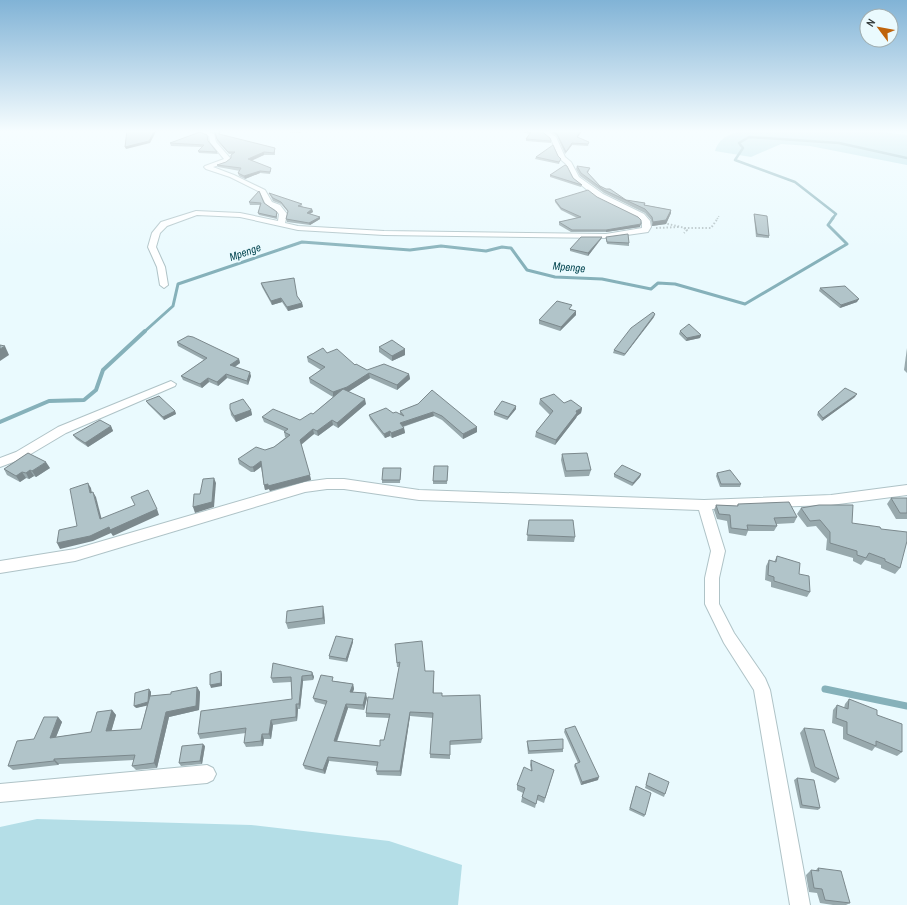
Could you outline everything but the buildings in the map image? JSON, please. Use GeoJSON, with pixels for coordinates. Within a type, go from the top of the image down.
{"type":"FeatureCollection","features":[{"type":"Feature","properties":{"kind":"street"},"geometry":{"type":"LineString","coordinates":[[221,172],[263,191],[269,203],[277,207],[283,214],[281,224]]}},
{"type":"Feature","properties":{"kind":"street"},"geometry":{"type":"LineString","coordinates":[[164,285],[161,267],[152,247],[156,233],[160,226],[187,215],[202,213],[240,215],[298,228],[384,233],[606,236],[645,230],[646,221],[641,216],[600,196],[576,178],[573,172]]}},
{"type":"Feature","properties":{"kind":"street"},"geometry":{"type":"LineString","coordinates":[[0,463],[20,455],[62,430],[171,384]]}},
{"type":"Feature","properties":{"kind":"street"},"geometry":{"type":"LineString","coordinates":[[0,567],[75,554],[305,487],[327,484],[344,484],[419,495],[704,505],[831,500],[907,490]]}},
{"type":"Feature","properties":{"kind":"street"},"geometry":{"type":"LineString","coordinates":[[704,505],[718,551],[712,578],[712,604],[729,638],[759,683],[762,690],[800,905]]}},
{"type":"Feature","properties":{"kind":"street"},"geometry":{"type":"LineString","coordinates":[[0,793],[207,774]]}},
{"type":"Feature","properties":{"kind":"path"},"geometry":{"type":"LineString","coordinates":[[641,216],[684,228]]}},
{"type":"Feature","properties":{"kind":"path"},"geometry":{"type":"LineString","coordinates":[[646,224],[652,227],[711,228],[719,216]]}},
{"type":"Feature","properties":{"kind":"path"},"geometry":{"type":"LineString","coordinates":[[684,228],[687,230],[684,233]]}},
{"type":"Feature","properties":{"kind":"shaded area"},"geometry":{"type":"Polygon","coordinates":[[[37,819],[251,825],[389,841],[462,865],[458,905],[0,905],[0,827],[37,819]]]}},
{"type":"Feature","properties":{"kind":"waterway","name":"Mpenge"},"geometry":{"type":"LineString","coordinates":[[768,172],[795,182],[836,214],[832,219]]}},
{"type":"Feature","properties":{"kind":"waterway","name":"Mpenge"},"geometry":{"type":"LineString","coordinates":[[144,332],[173,306],[178,284],[302,242],[410,250],[441,246],[486,251],[502,247],[511,248],[527,270],[555,277],[602,279],[651,289],[658,283],[675,284],[745,304],[847,244],[828,225],[833,218]]}},
{"type":"Feature","properties":{"kind":"waterway","name":"Mpenge"},"geometry":{"type":"LineString","coordinates":[[0,422],[49,401],[84,400],[96,390],[103,370],[145,331]]}},
{"type":"Feature","properties":{"kind":"waterway"},"geometry":{"type":"LineString","coordinates":[[825,689],[907,706]]}}]}
